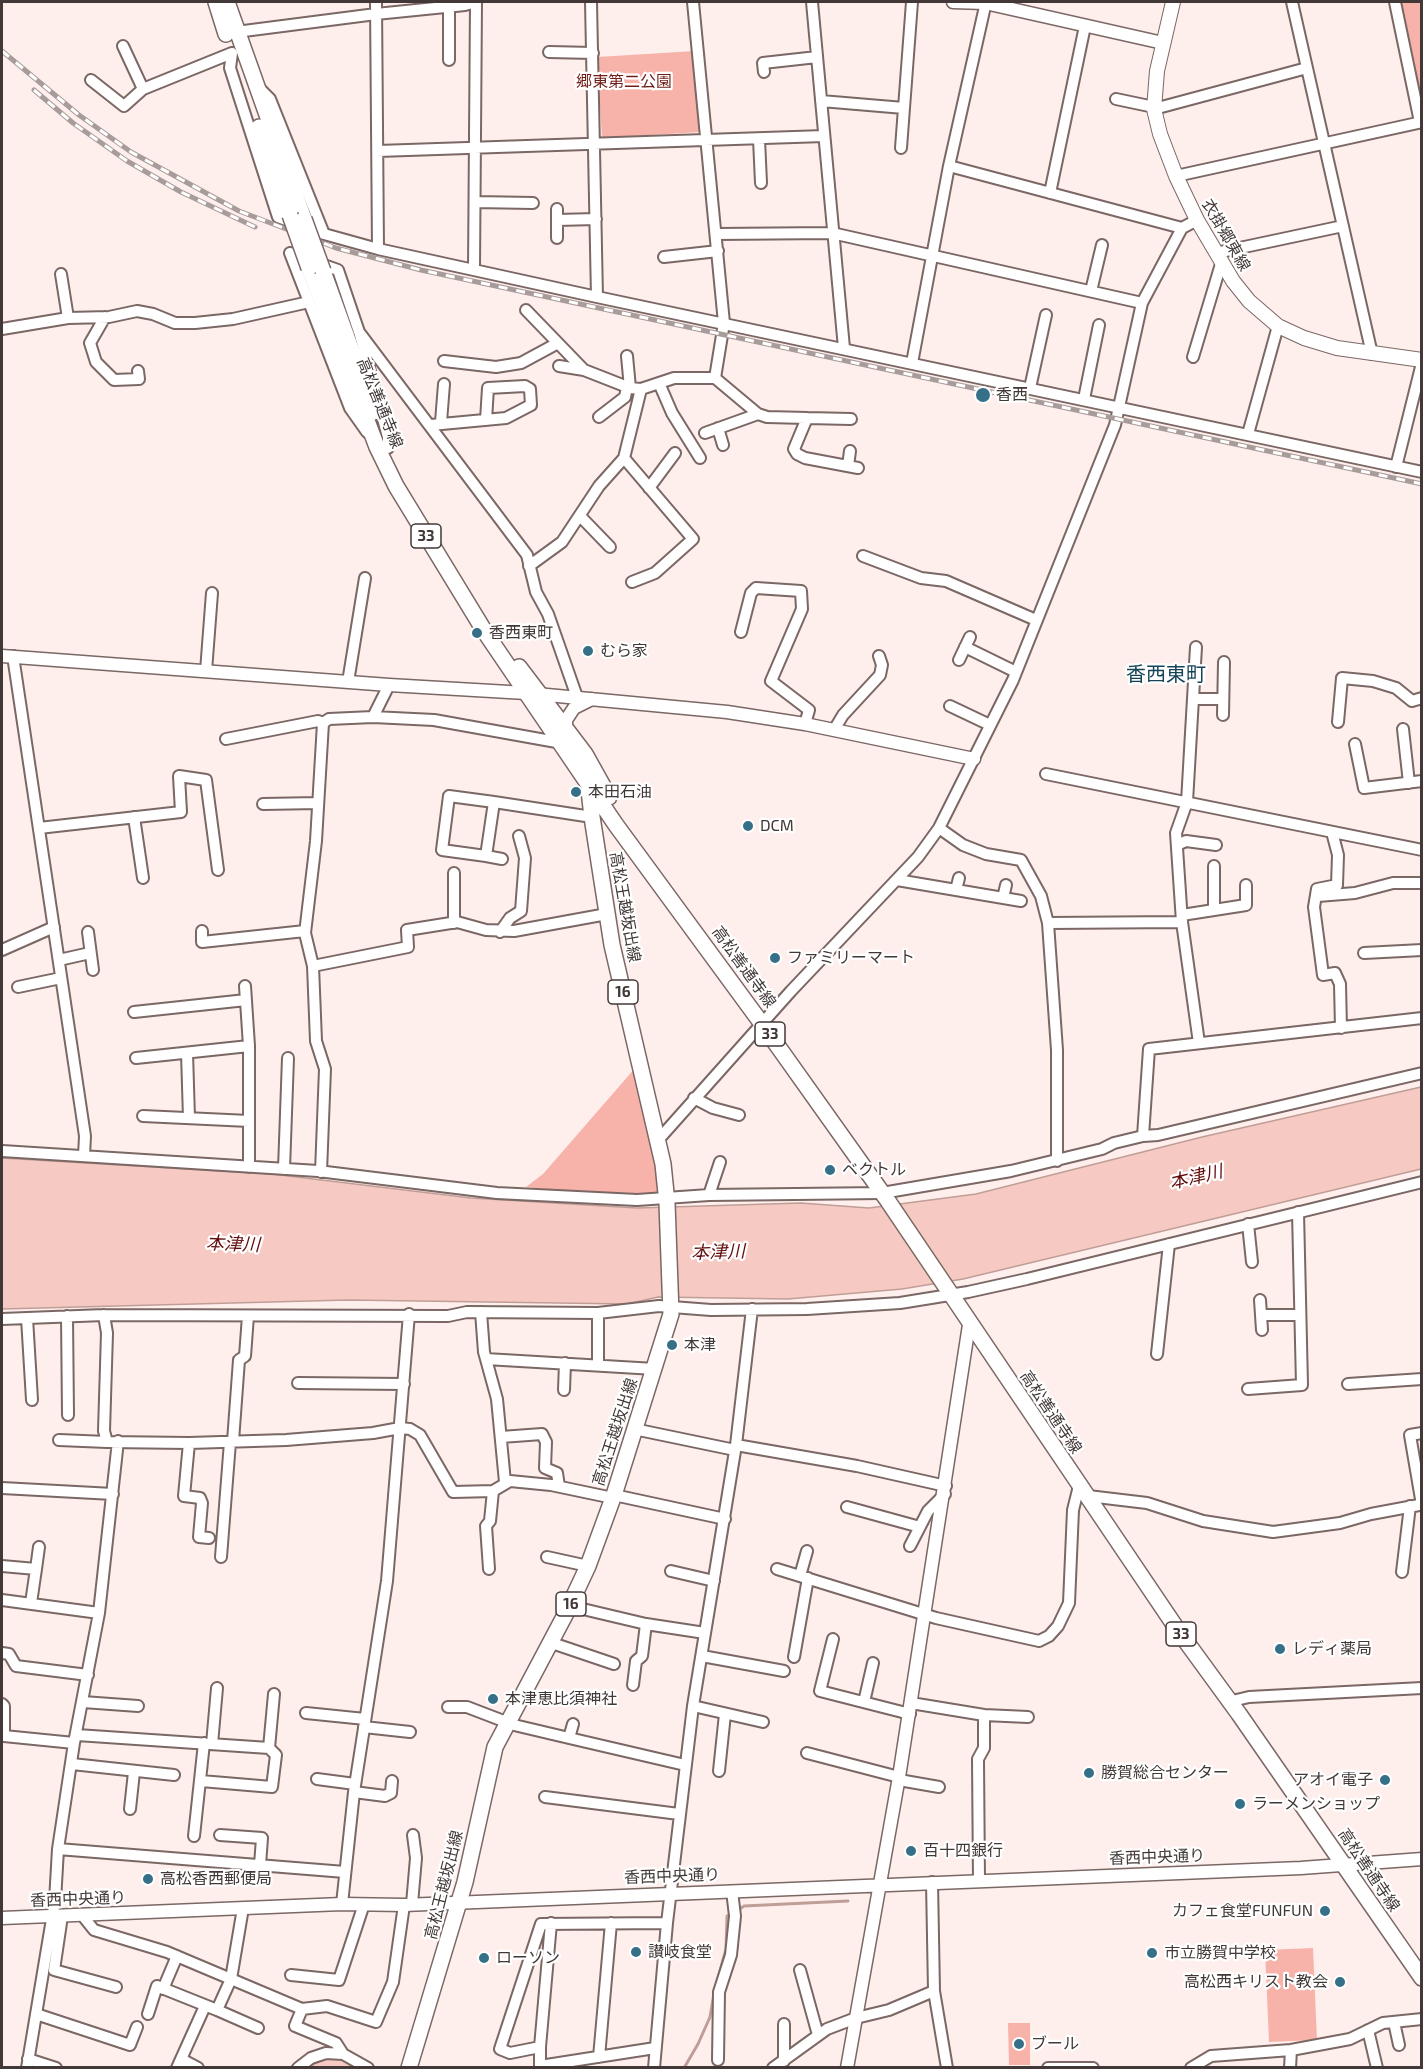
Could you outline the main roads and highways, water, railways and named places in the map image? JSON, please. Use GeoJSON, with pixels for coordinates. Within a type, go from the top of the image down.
{"type":"FeatureCollection","features":[{"type":"Feature","properties":{"kind":"main road","name":"高松善通寺線"},"geometry":{"type":"LineString","coordinates":[[216,2],[232,53],[297,217],[382,448],[426,537],[548,724],[585,754],[613,816]]}},
{"type":"Feature","properties":{"kind":"main road","name":"高松善通寺線"},"geometry":{"type":"LineString","coordinates":[[227,2],[297,217]]}},
{"type":"Feature","properties":{"kind":"main road","name":"衣掛郷東線"},"geometry":{"type":"LineString","coordinates":[[1173,2],[1154,93],[1154,108],[1160,134],[1176,176],[1218,259],[1249,301],[1278,326],[1320,344],[1422,362]]}},
{"type":"Feature","properties":{"kind":"main road","name":"高松善通寺線"},"geometry":{"type":"LineString","coordinates":[[382,448],[464,587],[510,657],[550,698],[564,735],[587,780],[885,1197],[969,1325],[1228,1702],[1422,1978]]}},
{"type":"Feature","properties":{"kind":"main road","name":"高松善通寺線"},"geometry":{"type":"LineString","coordinates":[[585,754],[587,780]]}},
{"type":"Feature","properties":{"kind":"main road","name":"高松王越坂出線"},"geometry":{"type":"LineString","coordinates":[[410,2067],[459,1902],[495,1747],[570,1606],[588,1566],[614,1496],[669,1322],[671,1304],[667,1200],[658,1139],[617,969],[591,817],[587,780]]}},
{"type":"Feature","properties":{"kind":"main road"},"geometry":{"type":"LineString","coordinates":[[591,817],[613,816]]}},
{"type":"Feature","properties":{"kind":"main road"},"geometry":{"type":"LineString","coordinates":[[594,834],[613,816]]}},
{"type":"Feature","properties":{"kind":"water","name":"本津川"},"geometry":{"type":"Polygon","coordinates":[[[1421,1087],[1421,1169],[963,1279],[902,1289],[788,1299],[658,1297],[627,1304],[348,1300],[2,1309],[2,1158],[272,1174],[471,1198],[637,1208],[801,1203],[869,1208],[976,1194],[1202,1137],[1421,1087]]]}},
{"type":"Feature","properties":{"kind":"water"},"geometry":{"type":"Polygon","coordinates":[[[331,2057],[341,2057],[361,2068],[304,2068],[331,2057]]]}},
{"type":"Feature","properties":{"kind":"waterway"},"geometry":{"type":"LineString","coordinates":[[737,1911],[744,1906],[848,1901]]}},
{"type":"Feature","properties":{"kind":"waterway"},"geometry":{"type":"LineString","coordinates":[[717,1982],[726,1949],[727,1916],[731,1914]]}},
{"type":"Feature","properties":{"kind":"waterway"},"geometry":{"type":"LineString","coordinates":[[684,2068],[710,2017],[714,1994]]}},
{"type":"Feature","properties":{"kind":"railway"},"geometry":{"type":"LineString","coordinates":[[2,51],[79,115],[131,152],[239,211],[336,248],[421,270],[1422,484]]}},
{"type":"Feature","properties":{"kind":"railway"},"geometry":{"type":"LineString","coordinates":[[34,90],[73,123],[127,161],[181,192],[255,227]]}},
{"type":"Feature","properties":{"kind":"place","name":"香西"},"geometry":{"type":"Point","coordinates":[983,395]}},
{"type":"Feature","properties":{"kind":"place","name":"香西東町"},"geometry":{"type":"Point","coordinates":[477,633]}},
{"type":"Feature","properties":{"kind":"place","name":"むら家"},"geometry":{"type":"Point","coordinates":[588,651]}},
{"type":"Feature","properties":{"kind":"place","name":"本田石油"},"geometry":{"type":"Point","coordinates":[576,792]}},
{"type":"Feature","properties":{"kind":"place","name":"DCM"},"geometry":{"type":"Point","coordinates":[748,826]}},
{"type":"Feature","properties":{"kind":"place","name":"ファミリーマート"},"geometry":{"type":"Point","coordinates":[775,958]}},
{"type":"Feature","properties":{"kind":"place","name":"ベクトル"},"geometry":{"type":"Point","coordinates":[830,1170]}},
{"type":"Feature","properties":{"kind":"place","name":"本津"},"geometry":{"type":"Point","coordinates":[672,1345]}},
{"type":"Feature","properties":{"kind":"place","name":"レディ薬局"},"geometry":{"type":"Point","coordinates":[1280,1649]}},
{"type":"Feature","properties":{"kind":"place","name":"本津恵比須神社"},"geometry":{"type":"Point","coordinates":[493,1699]}},
{"type":"Feature","properties":{"kind":"place","name":"勝賀総合センター"},"geometry":{"type":"Point","coordinates":[1089,1773]}},
{"type":"Feature","properties":{"kind":"place","name":"アオイ電子"},"geometry":{"type":"Point","coordinates":[1385,1780]}},
{"type":"Feature","properties":{"kind":"place","name":"ラーメンショップ"},"geometry":{"type":"Point","coordinates":[1240,1804]}},
{"type":"Feature","properties":{"kind":"place","name":"百十四銀行"},"geometry":{"type":"Point","coordinates":[911,1851]}},
{"type":"Feature","properties":{"kind":"place","name":"高松香西郵便局"},"geometry":{"type":"Point","coordinates":[148,1879]}},
{"type":"Feature","properties":{"kind":"place","name":"カフェ食堂FUNFUN"},"geometry":{"type":"Point","coordinates":[1325,1911]}},
{"type":"Feature","properties":{"kind":"place","name":"讃岐食堂"},"geometry":{"type":"Point","coordinates":[636,1952]}},
{"type":"Feature","properties":{"kind":"place","name":"市立勝賀中学校"},"geometry":{"type":"Point","coordinates":[1152,1953]}},
{"type":"Feature","properties":{"kind":"place","name":"ローソン"},"geometry":{"type":"Point","coordinates":[484,1958]}},
{"type":"Feature","properties":{"kind":"place","name":"高松西キリスト教会"},"geometry":{"type":"Point","coordinates":[1340,1982]}},
{"type":"Feature","properties":{"kind":"place","name":"ブール"},"geometry":{"type":"Point","coordinates":[1019,2044]}},
{"type":"Feature","properties":{"kind":"district","name":"香西東町"},"geometry":{"type":"Point","coordinates":[1166,674]}},
{"type":"Feature","properties":{"kind":"park label","name":"郷東第二公園"},"geometry":{"type":"Point","coordinates":[624,82]}}]}
